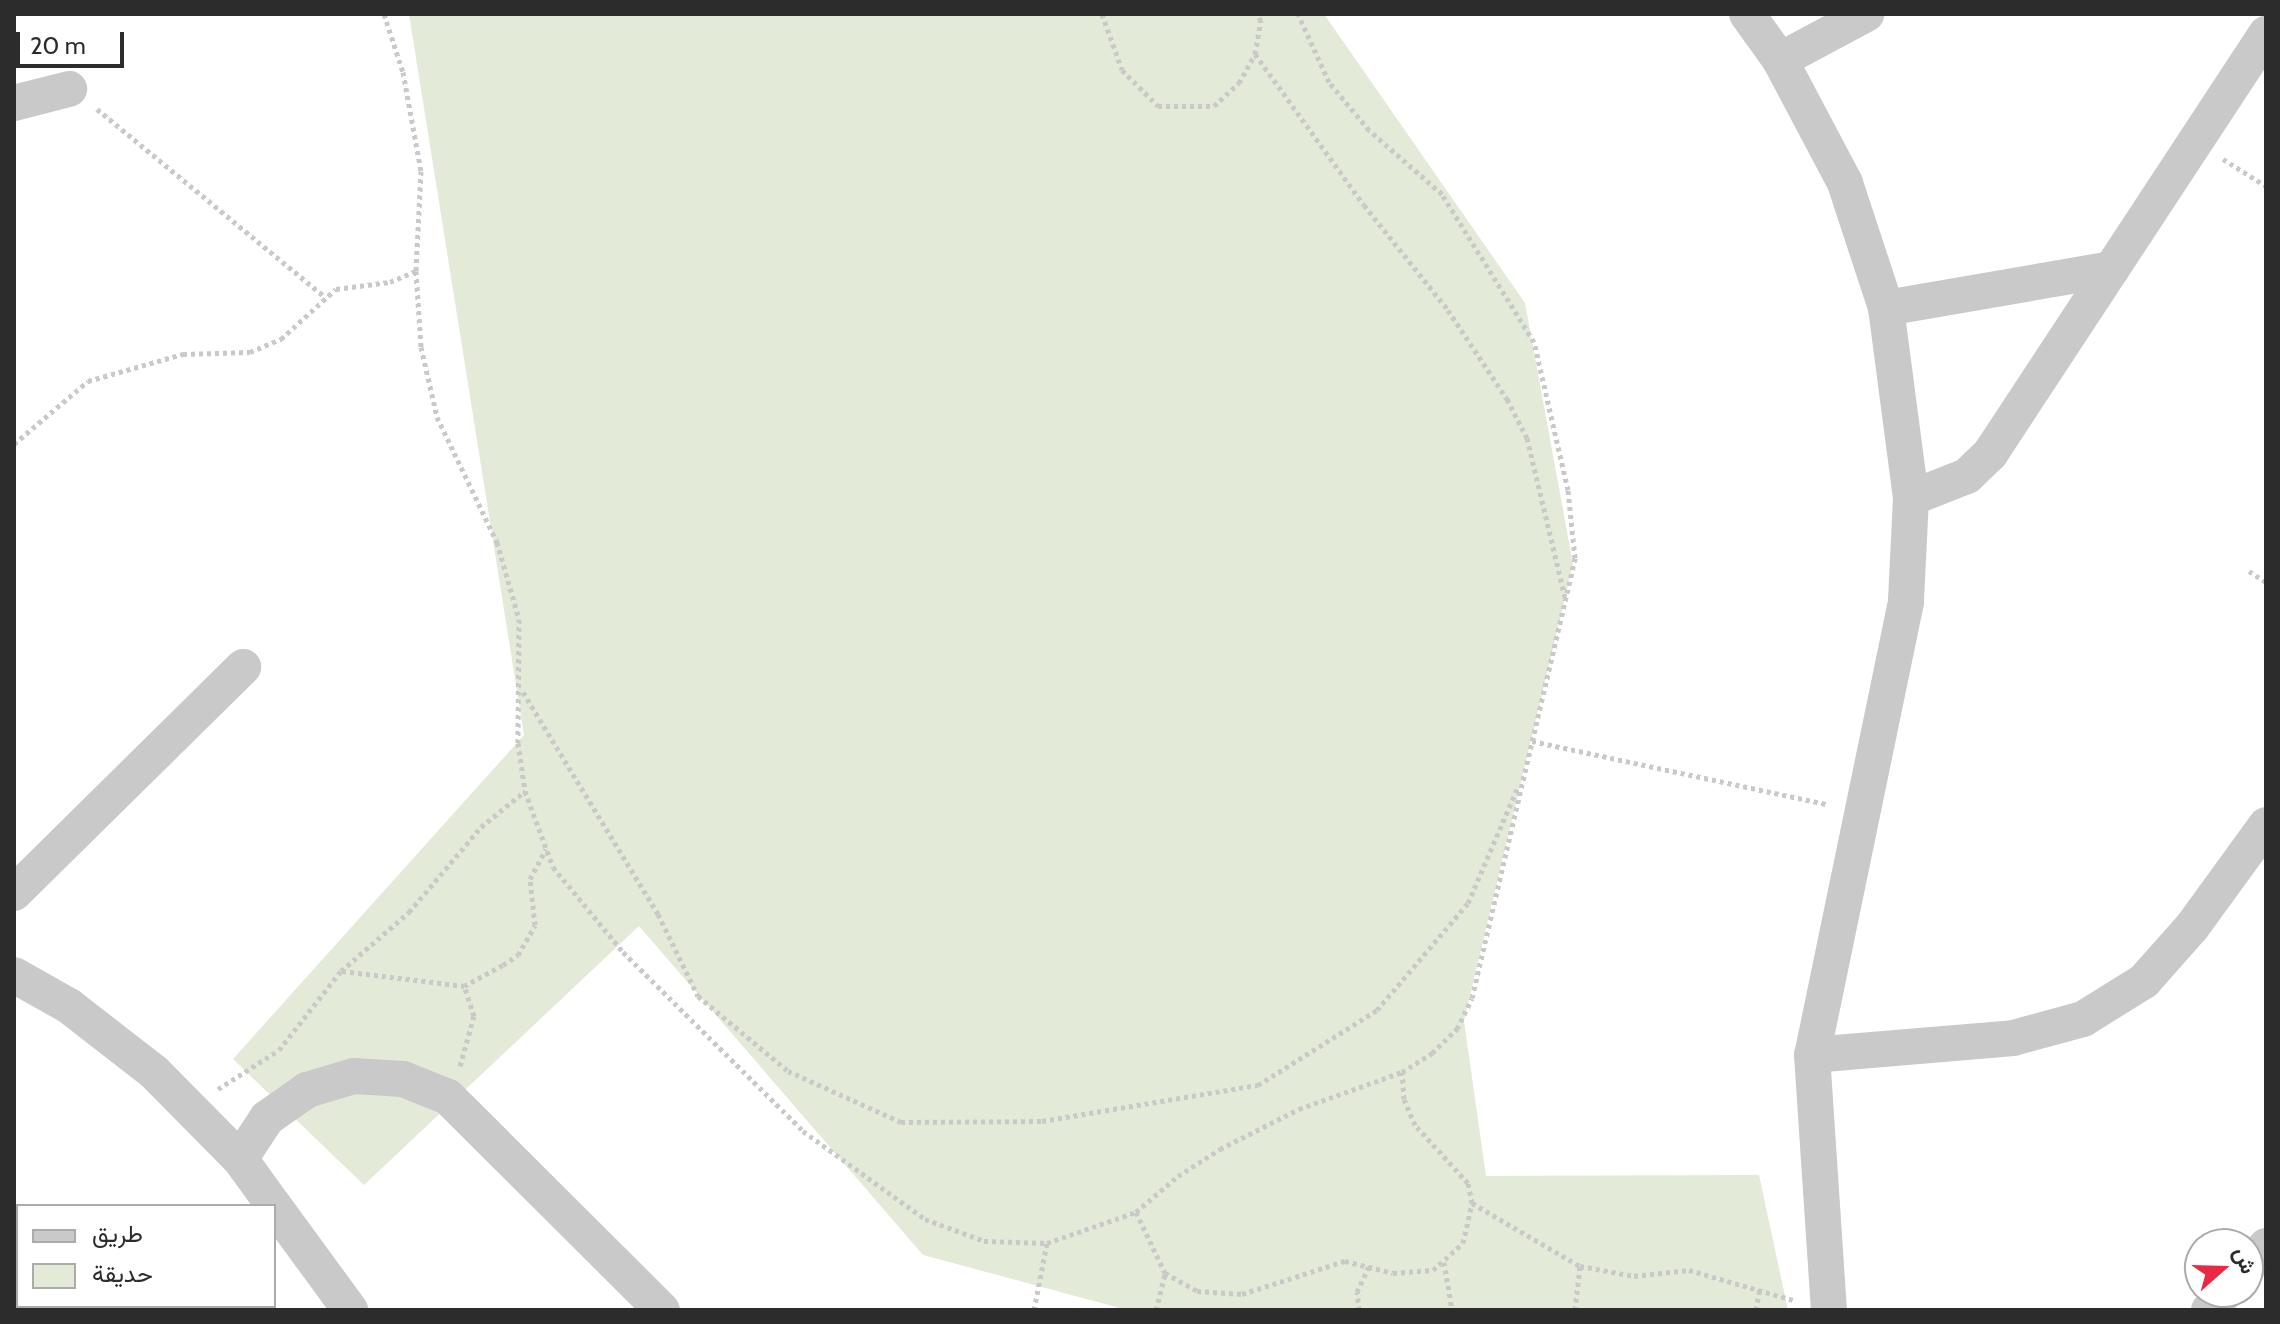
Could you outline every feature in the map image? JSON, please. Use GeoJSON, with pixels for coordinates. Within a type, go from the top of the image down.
{"type":"FeatureCollection","features":[{"type":"Feature","properties":{"kind":"street"},"geometry":{"type":"LineString","coordinates":[[1747,14],[1780,60],[1845,183],[1886,308],[1911,498],[1906,602],[1859,811],[1812,1055],[1816,1307]]}},
{"type":"Feature","properties":{"kind":"street"},"geometry":{"type":"LineString","coordinates":[[1780,60],[1866,14]]}},
{"type":"Feature","properties":{"kind":"street"},"geometry":{"type":"LineString","coordinates":[[1911,498],[1967,476],[1990,454],[2266,34]]}},
{"type":"Feature","properties":{"kind":"street"},"geometry":{"type":"LineString","coordinates":[[14,103],[60,91]]}},
{"type":"Feature","properties":{"kind":"street"},"geometry":{"type":"LineString","coordinates":[[1886,308],[2112,269]]}},
{"type":"Feature","properties":{"kind":"street"},"geometry":{"type":"LineString","coordinates":[[14,893],[243,667]]}},
{"type":"Feature","properties":{"kind":"street"},"geometry":{"type":"LineString","coordinates":[[1812,1055],[2013,1038],[2083,1019],[2144,981],[2192,927],[2266,825]]}},
{"type":"Feature","properties":{"kind":"street"},"geometry":{"type":"LineString","coordinates":[[14,975],[69,1006],[192,1107],[240,1159],[273,1204]]}},
{"type":"Feature","properties":{"kind":"street"},"geometry":{"type":"LineString","coordinates":[[240,1159],[267,1118],[307,1090],[342,1079],[403,1079],[448,1097],[662,1310]]}},
{"type":"Feature","properties":{"kind":"street"},"geometry":{"type":"LineString","coordinates":[[276,1209],[350,1310]]}},
{"type":"Feature","properties":{"kind":"path"},"geometry":{"type":"LineString","coordinates":[[384,14],[403,72],[421,171],[416,271],[421,347],[437,417],[497,542],[519,619],[522,690],[518,743],[525,791],[553,867],[623,952],[803,1131],[925,1219],[984,1241],[1047,1243],[1136,1212],[1178,1176],[1248,1134],[1299,1109],[1402,1072],[1432,1053],[1457,1029],[1472,998],[1575,558],[1568,490],[1534,342],[1442,194],[1369,130],[1329,82],[1298,14]]}},
{"type":"Feature","properties":{"kind":"path"},"geometry":{"type":"LineString","coordinates":[[1102,14],[1122,70],[1158,106],[1214,106],[1239,83],[1255,54],[1261,21],[1257,14]]}},
{"type":"Feature","properties":{"kind":"path"},"geometry":{"type":"LineString","coordinates":[[1255,54],[1364,205],[1448,310],[1507,399],[1527,438],[1565,600]]}},
{"type":"Feature","properties":{"kind":"path"},"geometry":{"type":"LineString","coordinates":[[60,91],[94,107],[325,297]]}},
{"type":"Feature","properties":{"kind":"path"},"geometry":{"type":"LineString","coordinates":[[2196,141],[2266,186]]}},
{"type":"Feature","properties":{"kind":"path"},"geometry":{"type":"LineString","coordinates":[[14,444],[88,381],[183,354],[250,352],[281,339],[336,289],[390,282],[416,271]]}},
{"type":"Feature","properties":{"kind":"path"},"geometry":{"type":"LineString","coordinates":[[2249,571],[2266,582]]}},
{"type":"Feature","properties":{"kind":"path"},"geometry":{"type":"LineString","coordinates":[[522,690],[658,914],[698,996],[788,1071],[901,1122],[1042,1121],[1258,1085],[1377,1010],[1468,903],[1524,773]]}},
{"type":"Feature","properties":{"kind":"path"},"geometry":{"type":"LineString","coordinates":[[1531,741],[1859,811]]}},
{"type":"Feature","properties":{"kind":"path"},"geometry":{"type":"LineString","coordinates":[[192,1107],[279,1050],[341,971],[409,912],[481,827],[525,791]]}},
{"type":"Feature","properties":{"kind":"path"},"geometry":{"type":"LineString","coordinates":[[341,971],[464,986],[518,955],[529,941],[537,907],[532,867],[546,849]]}},
{"type":"Feature","properties":{"kind":"path"},"geometry":{"type":"LineString","coordinates":[[448,1097],[474,1016],[464,986]]}},
{"type":"Feature","properties":{"kind":"path"},"geometry":{"type":"LineString","coordinates":[[1136,1212],[1165,1273],[1197,1291],[1219,1295],[1242,1294],[1321,1266],[1370,1264],[1393,1273],[1433,1270],[1463,1243],[1472,1203],[1468,1183],[1415,1125],[1404,1099],[1402,1072]]}},
{"type":"Feature","properties":{"kind":"path"},"geometry":{"type":"LineString","coordinates":[[1472,1203],[1580,1266],[1634,1276],[1689,1270],[1760,1287],[1816,1307]]}},
{"type":"Feature","properties":{"kind":"path"},"geometry":{"type":"LineString","coordinates":[[1034,1310],[1047,1243]]}},
{"type":"Feature","properties":{"kind":"path"},"geometry":{"type":"LineString","coordinates":[[1444,1262],[1452,1310]]}},
{"type":"Feature","properties":{"kind":"path"},"geometry":{"type":"LineString","coordinates":[[1359,1310],[1357,1292],[1370,1264]]}},
{"type":"Feature","properties":{"kind":"path"},"geometry":{"type":"LineString","coordinates":[[1575,1310],[1580,1266]]}},
{"type":"Feature","properties":{"kind":"path"},"geometry":{"type":"LineString","coordinates":[[1156,1310],[1165,1273]]}},
{"type":"Feature","properties":{"kind":"path"},"geometry":{"type":"LineString","coordinates":[[1756,1310],[1760,1287]]}},
{"type":"Feature","properties":{"kind":"green space"},"geometry":{"type":"Polygon","coordinates":[[[409,14],[1324,14],[1525,303],[1573,564],[1464,1021],[1486,1176],[1759,1175],[1788,1310],[1127,1310],[923,1255],[639,926],[364,1185],[233,1059],[524,735],[409,14]]]}}]}
